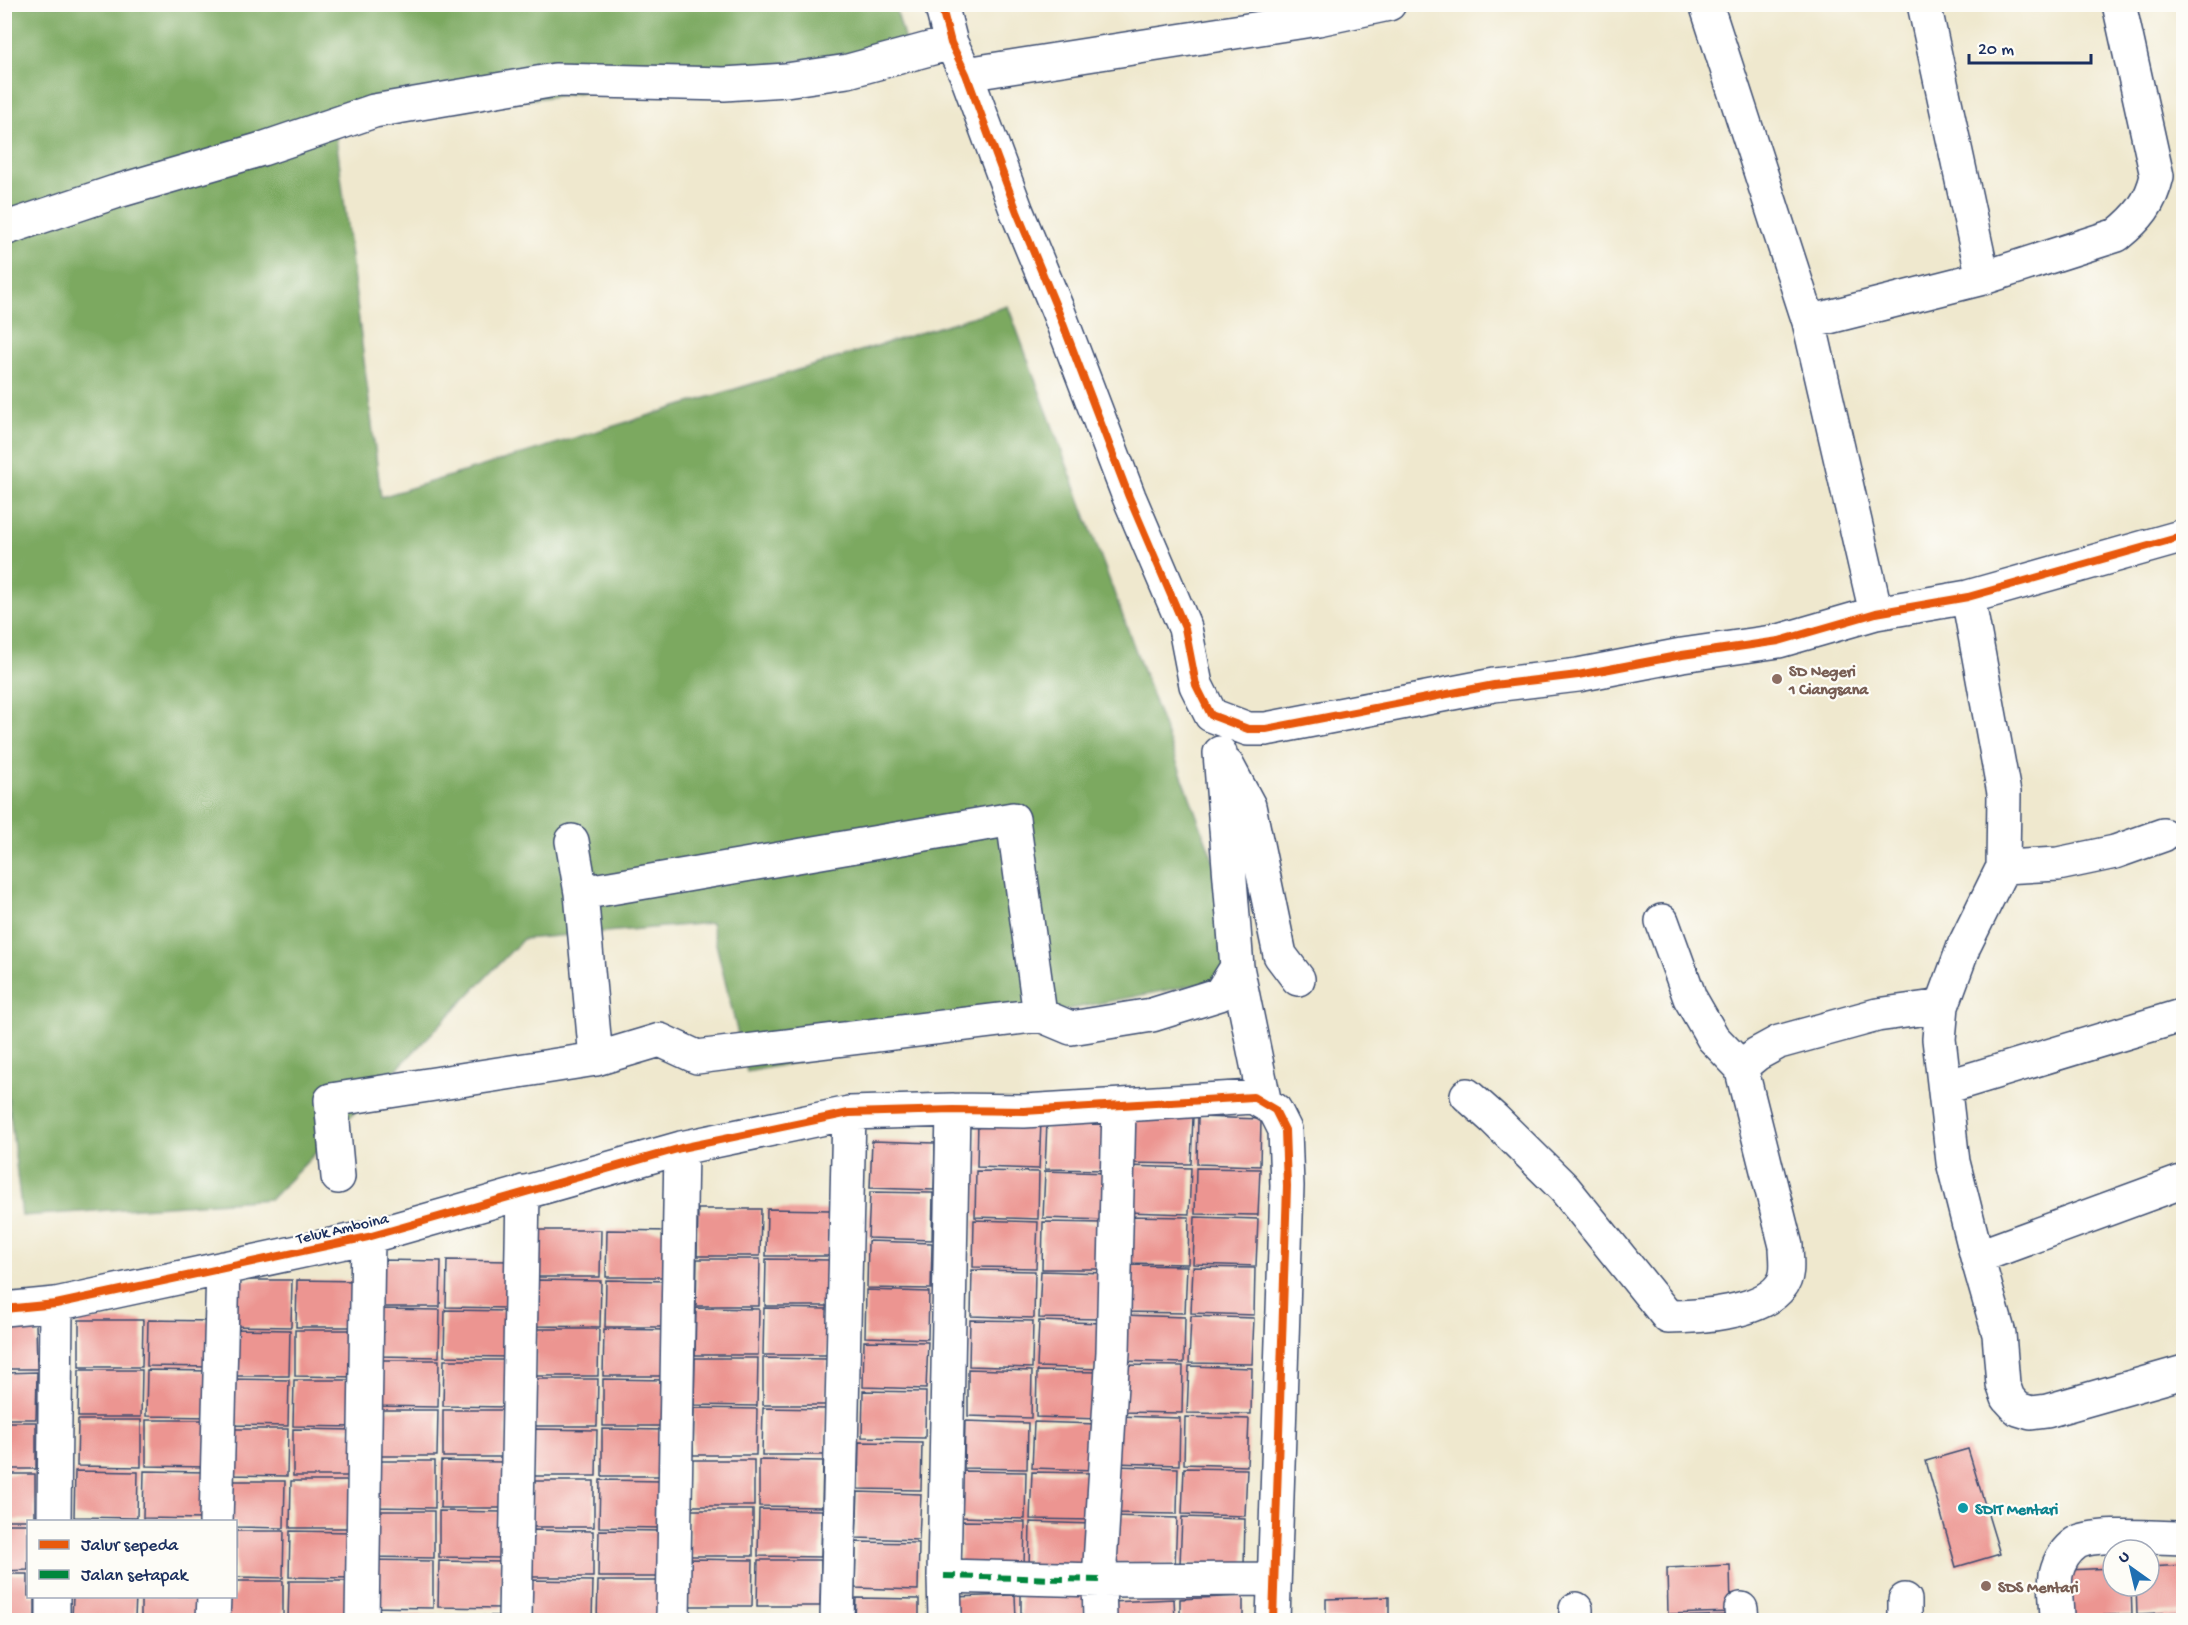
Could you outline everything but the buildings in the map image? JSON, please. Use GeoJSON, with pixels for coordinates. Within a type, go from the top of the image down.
{"type":"FeatureCollection","features":[{"type":"Feature","properties":{"kind":"street"},"geometry":{"type":"LineString","coordinates":[[940,4],[951,43],[966,74],[1017,212],[1058,311],[1129,496],[1185,628],[1196,685],[1211,715],[1220,753],[1238,967],[1265,1104],[1275,1110],[1285,1130],[1287,1186],[1273,1620]]}},
{"type":"Feature","properties":{"kind":"street"},"geometry":{"type":"LineString","coordinates":[[966,74],[1318,19],[1389,4]]}},
{"type":"Feature","properties":{"kind":"street"},"geometry":{"type":"LineString","coordinates":[[1706,4],[1809,322],[1875,613]]}},
{"type":"Feature","properties":{"kind":"street"},"geometry":{"type":"LineString","coordinates":[[1924,4],[1983,278]]}},
{"type":"Feature","properties":{"kind":"street"},"geometry":{"type":"LineString","coordinates":[[1809,322],[1983,278],[2117,235],[2132,222],[2145,208],[2154,192],[2157,176],[2119,4]]}},
{"type":"Feature","properties":{"kind":"street"},"geometry":{"type":"LineString","coordinates":[[4,229],[115,192],[262,149],[374,111],[555,81],[724,84],[786,81],[848,71],[951,43]]}},
{"type":"Feature","properties":{"kind":"street"},"geometry":{"type":"LineString","coordinates":[[1211,715],[1248,729],[1287,726],[1494,685],[1578,675],[1682,655],[1779,641],[1875,613],[1968,597],[2184,536]]}},
{"type":"Feature","properties":{"kind":"street"},"geometry":{"type":"LineString","coordinates":[[1968,597],[2004,793],[2003,867],[1964,946],[1942,1006],[1939,1039],[1953,1162],[1999,1334],[2003,1384],[2008,1398],[2018,1409],[2031,1413],[2046,1411],[2184,1372]]}},
{"type":"Feature","properties":{"kind":"street"},"geometry":{"type":"LineString","coordinates":[[1220,753],[1249,806],[1280,955],[1298,979]]}},
{"type":"Feature","properties":{"kind":"street"},"geometry":{"type":"LineString","coordinates":[[581,893],[1013,819],[1040,1015]]}},
{"type":"Feature","properties":{"kind":"street"},"geometry":{"type":"LineString","coordinates":[[2003,867],[2058,864],[2115,852],[2163,835]]}},
{"type":"Feature","properties":{"kind":"street"},"geometry":{"type":"LineString","coordinates":[[572,842],[581,893],[596,1059]]}},
{"type":"Feature","properties":{"kind":"street"},"geometry":{"type":"LineString","coordinates":[[1467,1095],[1564,1188],[1668,1317],[1705,1317],[1749,1306],[1770,1296],[1782,1286],[1787,1270],[1786,1245],[1742,1066],[1713,1038],[1690,998],[1662,921]]}},
{"type":"Feature","properties":{"kind":"street"},"geometry":{"type":"LineString","coordinates":[[338,1177],[332,1100],[596,1059],[660,1040],[697,1057],[1040,1015],[1071,1028],[1152,1015],[1220,994],[1238,967]]}},
{"type":"Feature","properties":{"kind":"street"},"geometry":{"type":"LineString","coordinates":[[1742,1066],[1757,1054],[1779,1042],[1877,1015],[1942,1006]]}},
{"type":"Feature","properties":{"kind":"street"},"geometry":{"type":"LineString","coordinates":[[1946,1086],[2184,1015]]}},
{"type":"Feature","properties":{"kind":"street","name":"Teluk Amboina"},"geometry":{"type":"LineString","coordinates":[[4,1309],[56,1304],[368,1237],[681,1148],[849,1113],[953,1110],[1024,1111],[1119,1107],[1252,1097],[1265,1104]]}},
{"type":"Feature","properties":{"kind":"street"},"geometry":{"type":"LineString","coordinates":[[1100,1620],[1099,1580],[1113,1352],[1119,1107]]}},
{"type":"Feature","properties":{"kind":"street"},"geometry":{"type":"LineString","coordinates":[[945,1620],[953,1110]]}},
{"type":"Feature","properties":{"kind":"street"},"geometry":{"type":"LineString","coordinates":[[837,1620],[849,1113]]}},
{"type":"Feature","properties":{"kind":"street"},"geometry":{"type":"LineString","coordinates":[[674,1620],[681,1148]]}},
{"type":"Feature","properties":{"kind":"street"},"geometry":{"type":"LineString","coordinates":[[1977,1257],[2184,1181]]}},
{"type":"Feature","properties":{"kind":"street"},"geometry":{"type":"LineString","coordinates":[[515,1620],[523,1192]]}},
{"type":"Feature","properties":{"kind":"street"},"geometry":{"type":"LineString","coordinates":[[362,1620],[368,1237]]}},
{"type":"Feature","properties":{"kind":"street"},"geometry":{"type":"LineString","coordinates":[[216,1520],[223,1268]]}},
{"type":"Feature","properties":{"kind":"street"},"geometry":{"type":"LineString","coordinates":[[54,1520],[56,1304]]}},
{"type":"Feature","properties":{"kind":"street"},"geometry":{"type":"LineString","coordinates":[[2057,1620],[2056,1576],[2059,1564],[2066,1552],[2078,1542],[2102,1537],[2184,1538]]}},
{"type":"Feature","properties":{"kind":"street"},"geometry":{"type":"LineString","coordinates":[[944,1576],[1099,1580],[1273,1579]]}},
{"type":"Feature","properties":{"kind":"street"},"geometry":{"type":"LineString","coordinates":[[53,1598],[53,1620]]}},
{"type":"Feature","properties":{"kind":"street"},"geometry":{"type":"LineString","coordinates":[[213,1620],[214,1598]]}},
{"type":"Feature","properties":{"kind":"green space"},"geometry":{"type":"Polygon","coordinates":[[[4,5],[895,5],[906,45],[335,128],[381,497],[1008,306],[1255,973],[747,1072],[711,923],[523,939],[271,1199],[22,1216],[4,1062],[4,5]]]}},
{"type":"Feature","properties":{"kind":"marked path"},"geometry":{"type":"LineString","coordinates":[[944,1576],[1099,1580]]}},
{"type":"Feature","properties":{"kind":"cycle path"},"geometry":{"type":"LineString","coordinates":[[941,4],[951,43],[966,74],[1017,212],[1058,311],[1129,497],[1185,628],[1196,685],[1211,715],[1248,729],[1266,729],[1494,685],[1578,675],[1682,655],[1779,641],[1876,613],[1968,597],[2184,536]]}},
{"type":"Feature","properties":{"kind":"cycle path"},"geometry":{"type":"LineString","coordinates":[[4,1309],[56,1304],[368,1237],[681,1148],[849,1113],[953,1110],[1024,1111],[1253,1097],[1275,1110],[1285,1130],[1287,1186],[1273,1620]]}},
{"type":"Feature","properties":{"kind":"place","name":"SD Negeri 1 Ciangsana"},"geometry":{"type":"Point","coordinates":[1777,679]}},
{"type":"Feature","properties":{"kind":"place","name":"SDIT Mentari"},"geometry":{"type":"Point","coordinates":[1963,1508]}},
{"type":"Feature","properties":{"kind":"place","name":"SDS Mentari"},"geometry":{"type":"Point","coordinates":[1986,1586]}}]}
